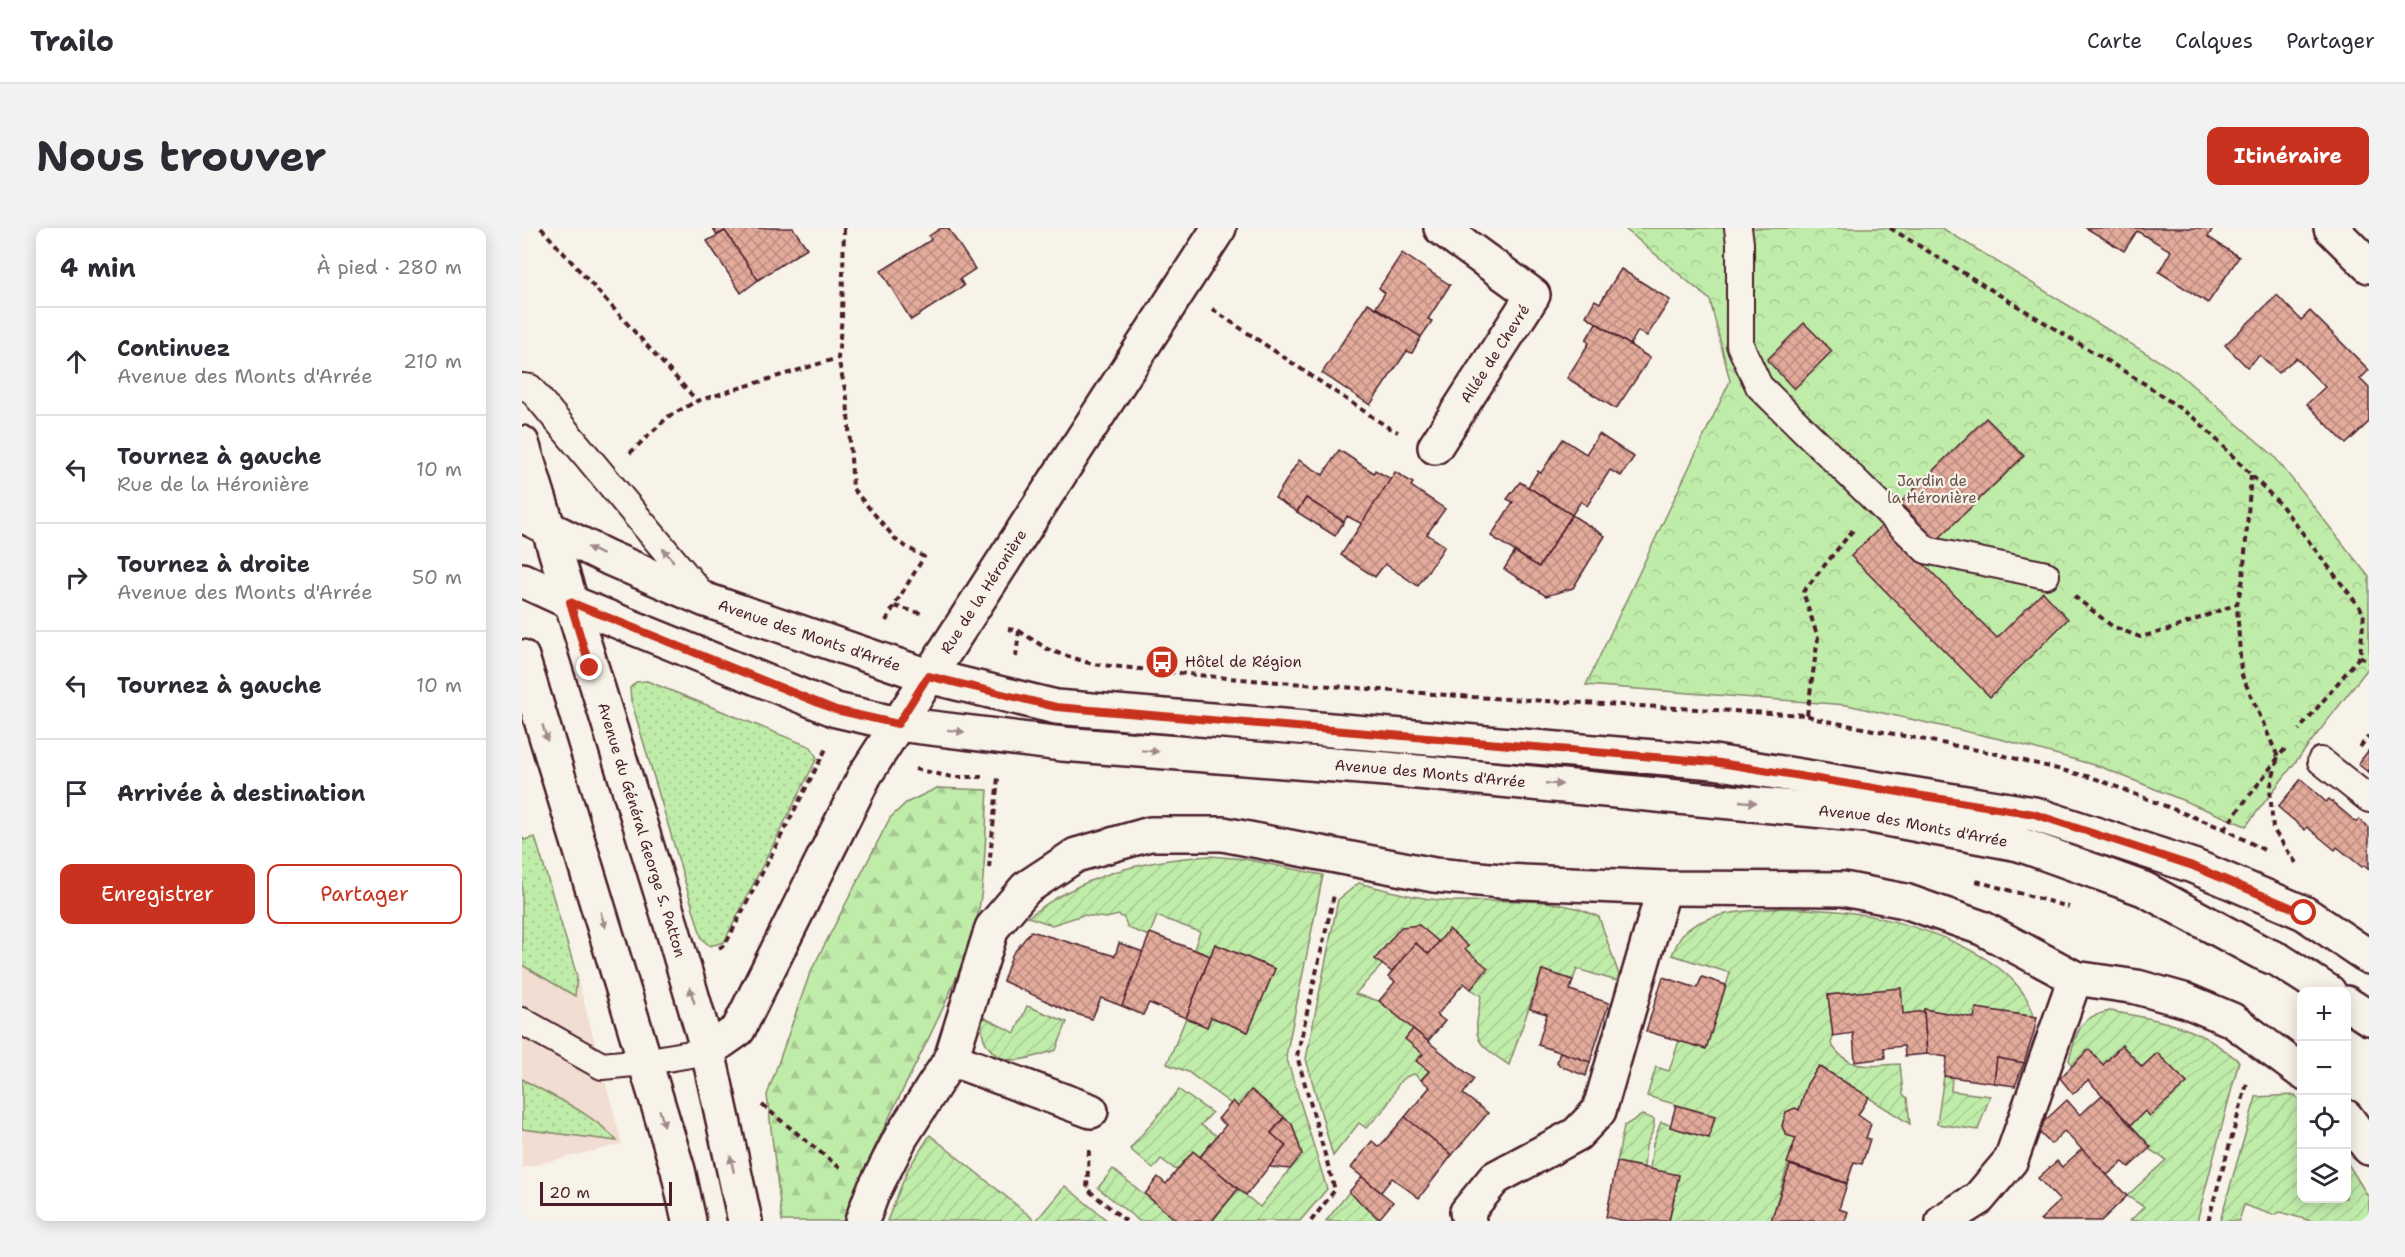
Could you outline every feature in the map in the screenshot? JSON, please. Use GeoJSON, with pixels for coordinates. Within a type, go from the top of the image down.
{"type":"FeatureCollection","features":[{"type":"Feature","properties":{"kind":"street","name":"Rue de la Héronière"},"geometry":{"type":"LineString","coordinates":[[708,1051],[738,1030],[866,775],[1219,228]]}},
{"type":"Feature","properties":{"kind":"street","name":"Allée de Chevré"},"geometry":{"type":"LineString","coordinates":[[1435,447],[1533,295],[1441,228]]}},
{"type":"Feature","properties":{"kind":"street"},"geometry":{"type":"LineString","coordinates":[[2331,228],[2369,266]]}},
{"type":"Feature","properties":{"kind":"street","name":"Avenue du Général George S. Patton"},"geometry":{"type":"LineString","coordinates":[[522,443],[535,521],[570,602],[674,931],[708,1051],[745,1221]]}},
{"type":"Feature","properties":{"kind":"street","name":"Avenue des Monts d'Arrée"},"geometry":{"type":"LineString","coordinates":[[535,521],[609,558],[706,600],[928,676],[1056,707],[1714,762],[2034,814],[2193,866],[2263,895],[2304,913],[2369,957]]}},
{"type":"Feature","properties":{"kind":"street","name":"Avenue des Monts d'Arrée"},"geometry":{"type":"LineString","coordinates":[[522,580],[570,602],[836,710],[898,724],[1062,744],[1433,773],[1866,814],[2019,844],[2144,889],[2279,960],[2321,987]]}},
{"type":"Feature","properties":{"kind":"street"},"geometry":{"type":"LineString","coordinates":[[522,657],[678,1170],[689,1221]]}},
{"type":"Feature","properties":{"kind":"street"},"geometry":{"type":"LineString","coordinates":[[862,1221],[872,1194],[902,1137],[951,1059],[992,928],[1026,888],[1076,855],[1150,834],[1223,834],[1434,875],[1502,881],[1664,888],[1843,889],[1905,901],[1982,928],[2075,978],[2137,987],[2187,1001],[2232,1020],[2297,1069]]}},
{"type":"Feature","properties":{"kind":"street"},"geometry":{"type":"LineString","coordinates":[[1469,1221],[1467,1212],[1495,1178],[1578,1134],[1599,1111],[1664,888]]}},
{"type":"Feature","properties":{"kind":"street"},"geometry":{"type":"LineString","coordinates":[[1943,1221],[1979,1198],[2011,1160],[2075,978]]}},
{"type":"Feature","properties":{"kind":"street"},"geometry":{"type":"LineString","coordinates":[[2351,1006],[2369,1018]]}},
{"type":"Feature","properties":{"kind":"street"},"geometry":{"type":"LineString","coordinates":[[951,1059],[1091,1111]]}},
{"type":"Feature","properties":{"kind":"street"},"geometry":{"type":"LineString","coordinates":[[2351,1124],[2369,1148]]}},
{"type":"Feature","properties":{"kind":"lane"},"geometry":{"type":"LineString","coordinates":[[1738,228],[1740,345],[1759,386],[1926,550],[2046,575]]}},
{"type":"Feature","properties":{"kind":"lane"},"geometry":{"type":"LineString","coordinates":[[522,387],[530,388],[706,600]]}},
{"type":"Feature","properties":{"kind":"lane"},"geometry":{"type":"LineString","coordinates":[[2321,760],[2369,799]]}},
{"type":"Feature","properties":{"kind":"lane"},"geometry":{"type":"LineString","coordinates":[[522,1021],[602,1066],[644,1062],[708,1051]]}},
{"type":"Feature","properties":{"kind":"path"},"geometry":{"type":"LineString","coordinates":[[541,228],[697,401]]}},
{"type":"Feature","properties":{"kind":"path"},"geometry":{"type":"LineString","coordinates":[[844,228],[842,316],[838,358],[847,398],[853,489],[898,542],[924,557]]}},
{"type":"Feature","properties":{"kind":"path"},"geometry":{"type":"LineString","coordinates":[[1890,228],[2145,384],[2198,421],[2281,504],[2364,613],[2360,656],[2297,733]]}},
{"type":"Feature","properties":{"kind":"path"},"geometry":{"type":"LineString","coordinates":[[1180,288],[1389,428],[1435,447]]}},
{"type":"Feature","properties":{"kind":"path"},"geometry":{"type":"LineString","coordinates":[[604,477],[669,416],[697,401],[838,358]]}},
{"type":"Feature","properties":{"kind":"path"},"geometry":{"type":"LineString","coordinates":[[2251,474],[2243,579],[2238,604],[2241,673],[2278,757],[2270,789],[2273,829],[2299,867]]}},
{"type":"Feature","properties":{"kind":"path"},"geometry":{"type":"LineString","coordinates":[[1807,715],[1818,638],[1803,592],[1877,501]]}},
{"type":"Feature","properties":{"kind":"path"},"geometry":{"type":"LineString","coordinates":[[2046,575],[2091,608],[2112,627],[2140,637],[2168,630],[2238,604]]}},
{"type":"Feature","properties":{"kind":"path"},"geometry":{"type":"LineString","coordinates":[[2360,656],[2369,663]]}},
{"type":"Feature","properties":{"kind":"path"},"geometry":{"type":"LineString","coordinates":[[2365,741],[2369,736]]}},
{"type":"Feature","properties":{"kind":"path"},"geometry":{"type":"LineString","coordinates":[[992,928],[987,889],[1003,737]]}},
{"type":"Feature","properties":{"kind":"path"},"geometry":{"type":"LineString","coordinates":[[713,951],[725,945],[827,746],[817,741]]}},
{"type":"Feature","properties":{"kind":"path"},"geometry":{"type":"LineString","coordinates":[[2223,829],[2290,741]]}},
{"type":"Feature","properties":{"kind":"path"},"geometry":{"type":"LineString","coordinates":[[1311,1221],[1335,1190],[1297,1056],[1343,856]]}},
{"type":"Feature","properties":{"kind":"path"},"geometry":{"type":"LineString","coordinates":[[2208,1221],[2246,1091],[2257,1037]]}},
{"type":"Feature","properties":{"kind":"path"},"geometry":{"type":"LineString","coordinates":[[1091,1111],[1087,1189],[1126,1221]]}},
{"type":"Feature","properties":{"kind":"shaded area"},"geometry":{"type":"Polygon","coordinates":[[[522,836],[524,840],[535,837],[577,976],[622,1144],[522,1168],[522,836]]]}},
{"type":"Feature","properties":{"kind":"green space","name":"Jardin de la Héronière"},"geometry":{"type":"Polygon","coordinates":[[[1624,228],[1942,228],[2177,372],[2273,455],[2369,577],[2369,667],[2246,826],[2101,767],[2004,740],[1847,705],[1586,685],[1730,381],[1710,300],[1624,228]]]}},
{"type":"Feature","properties":{"kind":"green space"},"geometry":{"type":"Polygon","coordinates":[[[647,681],[811,747],[817,758],[724,942],[710,946],[702,939],[631,700],[630,688],[636,682],[647,681]]]}},
{"type":"Feature","properties":{"kind":"green space"},"geometry":{"type":"Polygon","coordinates":[[[937,788],[988,790],[983,879],[974,930],[945,1004],[875,1147],[845,1221],[782,1221],[767,1095],[810,973],[890,818],[906,803],[937,788]]]}},
{"type":"Feature","properties":{"kind":"green space"},"geometry":{"type":"Polygon","coordinates":[[[522,836],[524,840],[535,837],[577,976],[575,996],[522,965],[522,836]]]}},
{"type":"Feature","properties":{"kind":"green space"},"geometry":{"type":"Polygon","coordinates":[[[1210,856],[1245,859],[1323,875],[1286,1056],[1327,1189],[1300,1221],[1212,1221],[1238,1189],[1260,1207],[1302,1154],[1292,1124],[1252,1090],[1238,1107],[1188,1072],[1167,1064],[1186,1018],[1207,1026],[1211,1017],[1248,1032],[1275,969],[1215,944],[1210,956],[1194,949],[1200,932],[1157,916],[1149,936],[1128,928],[1124,918],[1119,915],[1106,918],[1083,915],[1052,925],[1028,917],[1070,890],[1114,872],[1160,861],[1210,856]]]}},
{"type":"Feature","properties":{"kind":"green space"},"geometry":{"type":"Polygon","coordinates":[[[1359,883],[1438,900],[1544,902],[1581,910],[1599,917],[1619,975],[1617,981],[1577,969],[1573,980],[1542,970],[1509,1065],[1488,1050],[1478,1037],[1477,1021],[1481,996],[1471,989],[1465,949],[1468,946],[1449,929],[1439,942],[1419,925],[1355,994],[1379,1001],[1413,1029],[1405,1039],[1423,1054],[1417,1061],[1429,1071],[1421,1080],[1414,1074],[1404,1078],[1379,1115],[1366,1128],[1359,1123],[1333,1156],[1306,1059],[1338,900],[1359,883]]]}},
{"type":"Feature","properties":{"kind":"green space"},"geometry":{"type":"Polygon","coordinates":[[[1781,908],[1830,910],[1870,916],[1927,931],[1956,943],[1983,957],[2006,975],[2024,994],[2034,1017],[1976,1008],[1974,1018],[1924,1009],[1924,1011],[1903,1014],[1901,988],[1828,995],[1833,1036],[1831,1044],[1846,1060],[1853,1063],[1870,1066],[1900,1064],[1903,1094],[1907,1098],[1910,1124],[1819,1066],[1807,1084],[1799,1110],[1795,1108],[1786,1112],[1782,1126],[1786,1135],[1796,1138],[1771,1221],[1669,1221],[1679,1175],[1650,1169],[1653,1144],[1661,1122],[1671,1125],[1670,1127],[1709,1138],[1715,1116],[1647,1096],[1656,1067],[1669,1071],[1679,1041],[1706,1048],[1730,973],[1672,955],[1684,933],[1706,919],[1731,913],[1781,908]]]}},
{"type":"Feature","properties":{"kind":"green space"},"geometry":{"type":"Polygon","coordinates":[[[1027,1006],[1067,1022],[1056,1050],[1019,1060],[1002,1058],[994,1053],[985,1042],[982,1031],[983,1017],[1015,1033],[1027,1006]]]}},
{"type":"Feature","properties":{"kind":"green space"},"geometry":{"type":"Polygon","coordinates":[[[2110,1011],[2176,1025],[2213,1042],[2239,1061],[2197,1221],[2130,1221],[2144,1207],[2127,1196],[2166,1160],[2149,1149],[2151,1147],[2131,1125],[2145,1111],[2150,1116],[2187,1083],[2157,1053],[2142,1067],[2122,1045],[2103,1065],[2089,1049],[2072,1066],[2069,1060],[2080,1028],[2091,1017],[2110,1011]]]}},
{"type":"Feature","properties":{"kind":"green space"},"geometry":{"type":"Polygon","coordinates":[[[1944,1076],[1952,1077],[1951,1091],[1990,1096],[1978,1130],[1937,1124],[1944,1076]]]}},
{"type":"Feature","properties":{"kind":"green space"},"geometry":{"type":"Polygon","coordinates":[[[522,1079],[585,1114],[617,1141],[522,1129],[522,1079]]]}},
{"type":"Feature","properties":{"kind":"green space"},"geometry":{"type":"Polygon","coordinates":[[[1179,1090],[1212,1113],[1201,1125],[1217,1136],[1200,1157],[1193,1152],[1176,1170],[1161,1159],[1153,1169],[1130,1149],[1179,1090]]]}},
{"type":"Feature","properties":{"kind":"green space"},"geometry":{"type":"Polygon","coordinates":[[[2295,1095],[2297,1098],[2297,1203],[2351,1203],[2351,1169],[2369,1198],[2369,1221],[2311,1221],[2280,1212],[2273,1215],[2244,1205],[2239,1221],[2220,1221],[2256,1097],[2295,1095]]]}},
{"type":"Feature","properties":{"kind":"green space"},"geometry":{"type":"Polygon","coordinates":[[[1642,1115],[1654,1119],[1654,1128],[1646,1146],[1644,1167],[1617,1162],[1624,1126],[1642,1115]]]}},
{"type":"Feature","properties":{"kind":"green space"},"geometry":{"type":"Polygon","coordinates":[[[930,1135],[1036,1221],[887,1221],[908,1169],[930,1135]]]}},
{"type":"Feature","properties":{"kind":"green space"},"geometry":{"type":"Polygon","coordinates":[[[1113,1169],[1177,1221],[1139,1221],[1098,1188],[1113,1169]]]}},
{"type":"Feature","properties":{"kind":"green space"},"geometry":{"type":"Polygon","coordinates":[[[1065,1186],[1108,1221],[1036,1221],[1065,1186]]]}},
{"type":"Feature","properties":{"kind":"green space"},"geometry":{"type":"Polygon","coordinates":[[[1349,1192],[1381,1221],[1326,1221],[1349,1192]]]}},
{"type":"Feature","properties":{"kind":"building"},"geometry":{"type":"Polygon","coordinates":[[[713,228],[793,228],[807,248],[758,280],[725,231],[717,235],[713,228]]]}},
{"type":"Feature","properties":{"kind":"building"},"geometry":{"type":"Polygon","coordinates":[[[941,228],[948,228],[975,269],[960,279],[964,286],[911,320],[881,271],[931,240],[929,236],[941,228]]]}},
{"type":"Feature","properties":{"kind":"building"},"geometry":{"type":"Polygon","coordinates":[[[2086,228],[2213,228],[2208,237],[2239,257],[2208,303],[2159,272],[2171,251],[2137,231],[2124,251],[2086,228]]]}},
{"type":"Feature","properties":{"kind":"building"},"geometry":{"type":"Polygon","coordinates":[[[725,231],[758,280],[741,293],[707,241],[725,231]]]}},
{"type":"Feature","properties":{"kind":"building"},"geometry":{"type":"Polygon","coordinates":[[[1402,253],[1450,285],[1428,319],[1432,321],[1421,337],[1376,307],[1385,293],[1379,288],[1402,253]]]}},
{"type":"Feature","properties":{"kind":"building"},"geometry":{"type":"Polygon","coordinates":[[[1621,269],[1670,300],[1647,336],[1638,331],[1630,345],[1586,316],[1595,300],[1600,303],[1621,269]]]}},
{"type":"Feature","properties":{"kind":"building"},"geometry":{"type":"Polygon","coordinates":[[[2277,295],[2301,320],[2310,311],[2369,370],[2360,379],[2369,388],[2369,422],[2346,444],[2307,404],[2325,387],[2296,358],[2278,373],[2260,355],[2247,367],[2225,345],[2277,295]]]}},
{"type":"Feature","properties":{"kind":"building"},"geometry":{"type":"Polygon","coordinates":[[[1368,303],[1421,337],[1412,353],[1407,351],[1370,405],[1322,373],[1368,303]]]}},
{"type":"Feature","properties":{"kind":"building"},"geometry":{"type":"Polygon","coordinates":[[[1596,323],[1650,358],[1616,409],[1567,378],[1589,343],[1586,340],[1596,323]]]}},
{"type":"Feature","properties":{"kind":"building"},"geometry":{"type":"Polygon","coordinates":[[[1804,323],[1832,351],[1794,389],[1767,360],[1804,323]]]}},
{"type":"Feature","properties":{"kind":"building"},"geometry":{"type":"Polygon","coordinates":[[[1986,418],[2024,456],[1936,541],[1900,503],[1986,418]]]}},
{"type":"Feature","properties":{"kind":"building"},"geometry":{"type":"Polygon","coordinates":[[[1599,434],[1634,457],[1621,476],[1610,470],[1587,506],[1581,501],[1572,515],[1528,487],[1538,471],[1541,473],[1563,439],[1586,454],[1599,434]]]}},
{"type":"Feature","properties":{"kind":"building"},"geometry":{"type":"Polygon","coordinates":[[[1339,450],[1374,473],[1375,470],[1391,479],[1362,524],[1347,516],[1344,522],[1306,498],[1297,512],[1275,498],[1299,460],[1323,475],[1339,450]]]}},
{"type":"Feature","properties":{"kind":"building"},"geometry":{"type":"Polygon","coordinates":[[[1395,472],[1413,483],[1411,486],[1445,509],[1427,534],[1445,546],[1418,586],[1385,564],[1375,577],[1341,555],[1395,472]]]}},
{"type":"Feature","properties":{"kind":"building"},"geometry":{"type":"Polygon","coordinates":[[[1520,482],[1572,515],[1539,567],[1491,536],[1513,502],[1507,499],[1520,482]]]}},
{"type":"Feature","properties":{"kind":"building"},"geometry":{"type":"Polygon","coordinates":[[[1306,498],[1344,522],[1335,536],[1297,512],[1306,498]]]}},
{"type":"Feature","properties":{"kind":"building"},"geometry":{"type":"Polygon","coordinates":[[[1572,515],[1605,536],[1573,588],[1546,596],[1504,569],[1515,552],[1539,567],[1572,515]]]}},
{"type":"Feature","properties":{"kind":"building"},"geometry":{"type":"Polygon","coordinates":[[[1884,524],[1997,638],[2043,592],[2068,619],[1990,697],[1851,556],[1884,524]]]}},
{"type":"Feature","properties":{"kind":"building"},"geometry":{"type":"Polygon","coordinates":[[[2369,750],[2369,773],[2358,764],[2369,750]]]}},
{"type":"Feature","properties":{"kind":"building"},"geometry":{"type":"Polygon","coordinates":[[[2301,779],[2326,802],[2329,799],[2356,822],[2359,819],[2369,828],[2369,869],[2364,865],[2362,867],[2337,847],[2335,850],[2307,827],[2305,830],[2278,807],[2301,779]]]}},
{"type":"Feature","properties":{"kind":"building"},"geometry":{"type":"Polygon","coordinates":[[[1419,925],[1439,942],[1429,954],[1415,943],[1392,972],[1375,959],[1401,927],[1419,925]]]}},
{"type":"Feature","properties":{"kind":"building"},"geometry":{"type":"Polygon","coordinates":[[[1449,929],[1468,946],[1465,949],[1488,968],[1471,989],[1464,983],[1437,1015],[1445,1021],[1428,1041],[1379,1001],[1395,982],[1388,977],[1415,943],[1429,954],[1449,929]]]}},
{"type":"Feature","properties":{"kind":"building"},"geometry":{"type":"Polygon","coordinates":[[[1031,931],[1115,956],[1119,943],[1143,952],[1122,1006],[1101,998],[1092,1019],[1070,1012],[1003,981],[1012,955],[1031,931]]]}},
{"type":"Feature","properties":{"kind":"building"},"geometry":{"type":"Polygon","coordinates":[[[1150,933],[1210,956],[1186,1018],[1149,1003],[1143,1015],[1122,1006],[1150,933]]]}},
{"type":"Feature","properties":{"kind":"building"},"geometry":{"type":"Polygon","coordinates":[[[1215,944],[1275,969],[1248,1032],[1211,1017],[1207,1027],[1186,1018],[1215,944]]]}},
{"type":"Feature","properties":{"kind":"building"},"geometry":{"type":"Polygon","coordinates":[[[1542,970],[1573,980],[1570,990],[1609,1003],[1590,1062],[1538,1045],[1547,1014],[1530,1009],[1542,970]]]}},
{"type":"Feature","properties":{"kind":"building"},"geometry":{"type":"Polygon","coordinates":[[[1663,977],[1697,988],[1702,977],[1726,985],[1706,1049],[1646,1031],[1663,977]]]}},
{"type":"Feature","properties":{"kind":"building"},"geometry":{"type":"Polygon","coordinates":[[[1901,988],[1903,1014],[1924,1011],[1927,1054],[1905,1056],[1904,1046],[1884,1048],[1885,1058],[1855,1062],[1853,1033],[1833,1036],[1828,995],[1901,988]]]}},
{"type":"Feature","properties":{"kind":"building"},"geometry":{"type":"Polygon","coordinates":[[[1976,1008],[2037,1017],[2024,1063],[1997,1058],[1994,1083],[1944,1076],[1947,1057],[1927,1054],[1924,1009],[1974,1018],[1976,1008]]]}},
{"type":"Feature","properties":{"kind":"building"},"geometry":{"type":"Polygon","coordinates":[[[1413,1029],[1474,1079],[1463,1094],[1488,1113],[1452,1155],[1405,1117],[1430,1087],[1421,1080],[1429,1071],[1416,1061],[1423,1054],[1405,1039],[1413,1029]]]}},
{"type":"Feature","properties":{"kind":"building"},"geometry":{"type":"Polygon","coordinates":[[[2122,1045],[2142,1067],[2157,1053],[2187,1083],[2150,1116],[2145,1111],[2131,1125],[2088,1080],[2073,1094],[2060,1078],[2089,1049],[2103,1065],[2122,1045]]]}},
{"type":"Feature","properties":{"kind":"building"},"geometry":{"type":"Polygon","coordinates":[[[1560,1052],[1590,1062],[1586,1076],[1560,1066],[1557,1062],[1560,1052]]]}},
{"type":"Feature","properties":{"kind":"building"},"geometry":{"type":"Polygon","coordinates":[[[1997,1058],[2024,1063],[2015,1086],[1994,1083],[1997,1058]]]}},
{"type":"Feature","properties":{"kind":"building"},"geometry":{"type":"Polygon","coordinates":[[[1819,1066],[1869,1097],[1858,1115],[1871,1124],[1866,1138],[1870,1139],[1862,1164],[1854,1162],[1847,1183],[1787,1163],[1796,1138],[1786,1135],[1782,1126],[1786,1112],[1795,1108],[1799,1110],[1807,1084],[1819,1066]]]}},
{"type":"Feature","properties":{"kind":"building"},"geometry":{"type":"Polygon","coordinates":[[[1251,1090],[1284,1117],[1271,1133],[1286,1146],[1246,1195],[1200,1157],[1226,1125],[1218,1119],[1233,1101],[1238,1107],[1251,1090]]]}},
{"type":"Feature","properties":{"kind":"building"},"geometry":{"type":"Polygon","coordinates":[[[2102,1095],[2151,1147],[2129,1167],[2123,1162],[2107,1175],[2064,1131],[2051,1144],[2036,1129],[2067,1100],[2080,1115],[2102,1095]]]}},
{"type":"Feature","properties":{"kind":"building"},"geometry":{"type":"Polygon","coordinates":[[[1676,1105],[1715,1116],[1709,1138],[1670,1127],[1676,1105]]]}},
{"type":"Feature","properties":{"kind":"building"},"geometry":{"type":"Polygon","coordinates":[[[1405,1117],[1452,1155],[1419,1198],[1392,1178],[1381,1192],[1351,1168],[1372,1141],[1379,1147],[1405,1117]]]}},
{"type":"Feature","properties":{"kind":"building"},"geometry":{"type":"Polygon","coordinates":[[[1284,1118],[1292,1124],[1302,1154],[1290,1169],[1269,1167],[1286,1146],[1271,1133],[1284,1118]]]}},
{"type":"Feature","properties":{"kind":"building"},"geometry":{"type":"Polygon","coordinates":[[[2082,1149],[2127,1196],[2101,1221],[2040,1220],[2060,1201],[2038,1178],[2057,1161],[2062,1167],[2082,1149]]]}},
{"type":"Feature","properties":{"kind":"building"},"geometry":{"type":"Polygon","coordinates":[[[1193,1151],[1238,1189],[1212,1221],[1177,1221],[1145,1194],[1158,1177],[1166,1184],[1193,1151]]]}},
{"type":"Feature","properties":{"kind":"building"},"geometry":{"type":"Polygon","coordinates":[[[1617,1162],[1679,1175],[1669,1221],[1625,1221],[1606,1217],[1617,1162]]]}},
{"type":"Feature","properties":{"kind":"building"},"geometry":{"type":"Polygon","coordinates":[[[1790,1165],[1847,1184],[1839,1209],[1848,1212],[1845,1221],[1771,1221],[1790,1165]]]}},
{"type":"Feature","properties":{"kind":"building"},"geometry":{"type":"Polygon","coordinates":[[[1362,1177],[1393,1202],[1379,1219],[1349,1192],[1362,1177]]]}},
{"type":"Feature","properties":{"kind":"place","name":"Hôtel de Région"},"geometry":{"type":"Point","coordinates":[1162,662]}},
{"type":"Feature","properties":{"kind":"route"},"geometry":{"type":"LineString","coordinates":[[590,668],[570,602],[836,710],[898,724],[928,676],[1056,707],[1714,762],[2034,814],[2193,866],[2304,913]]}}]}
